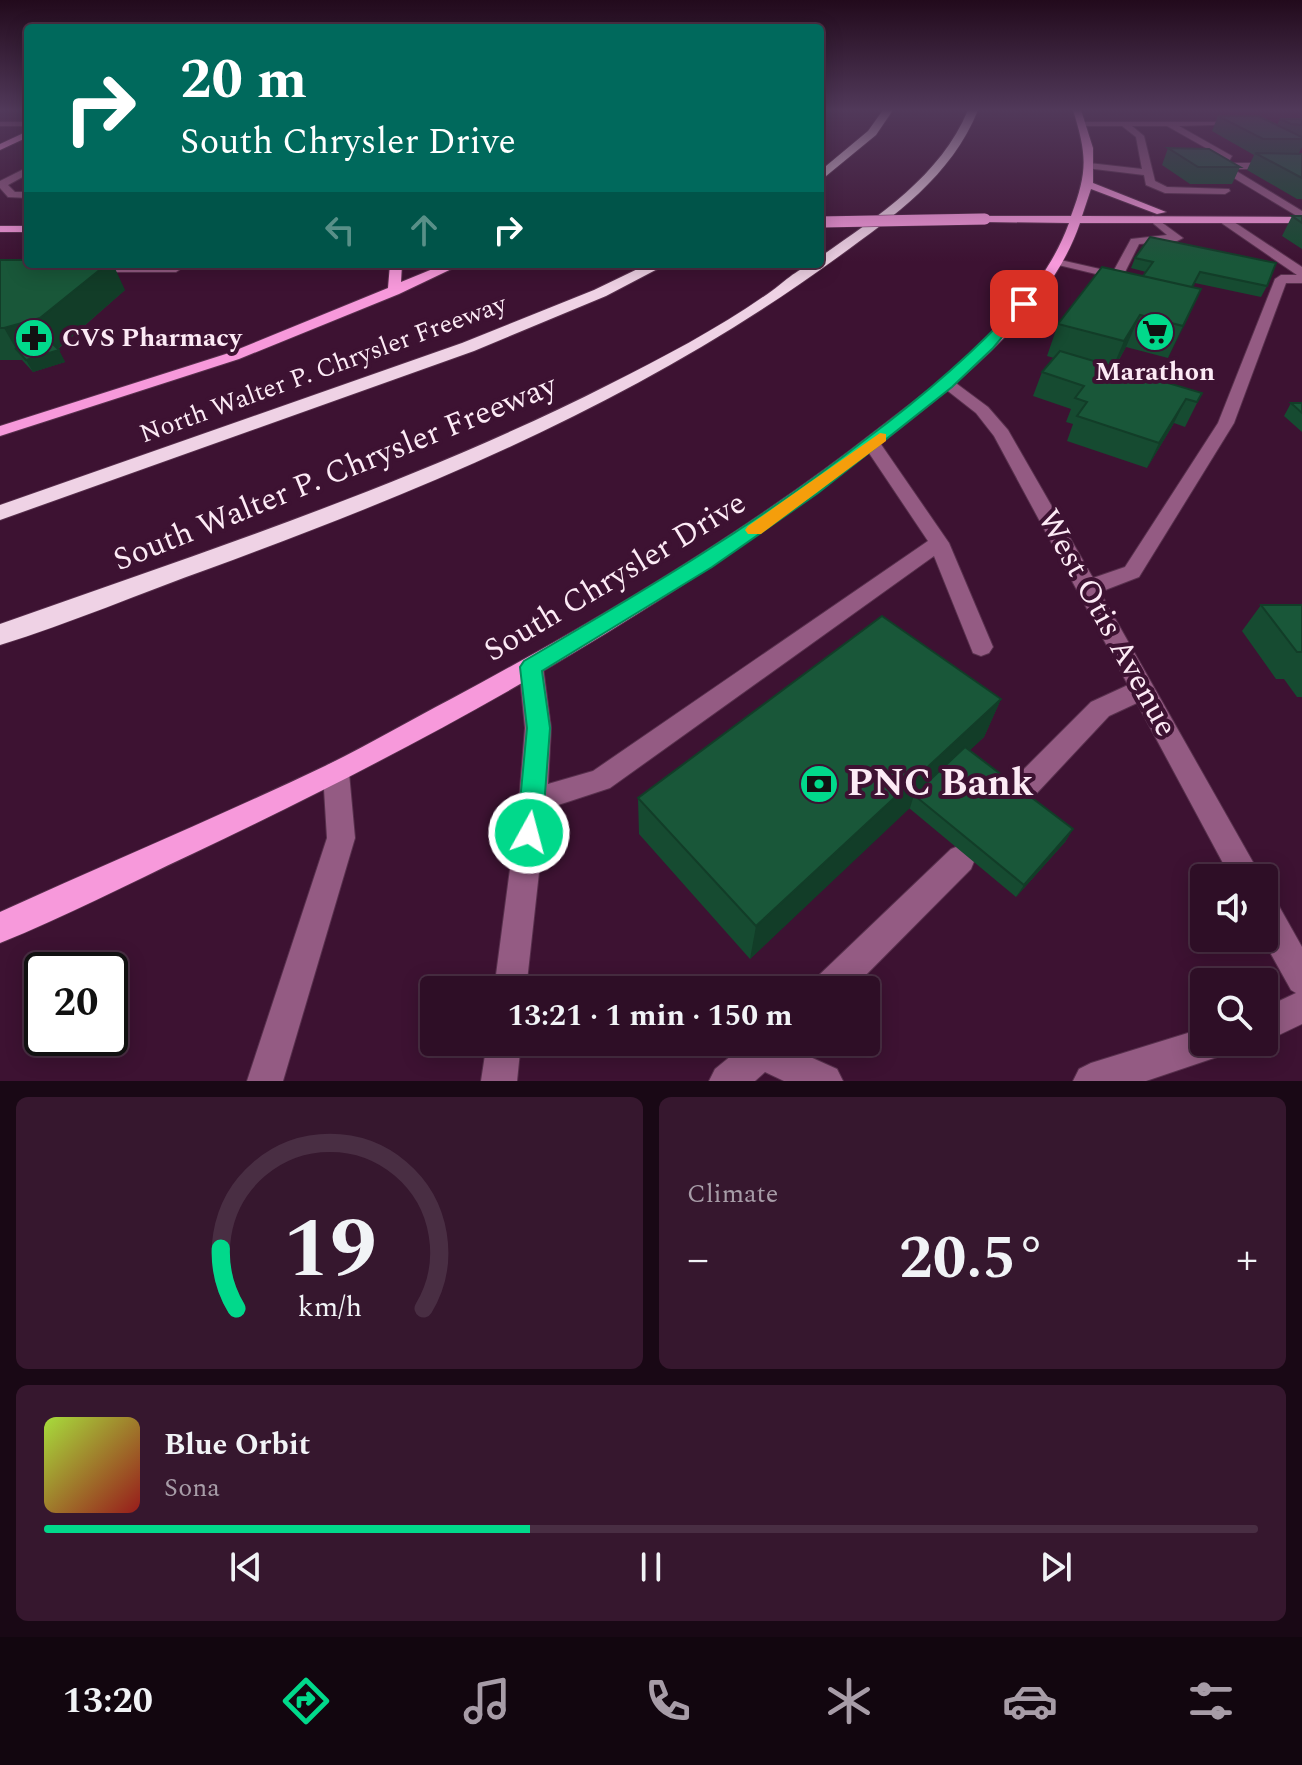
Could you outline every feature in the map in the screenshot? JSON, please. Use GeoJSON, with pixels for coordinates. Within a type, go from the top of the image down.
{"type":"FeatureCollection","features":[{"type":"Feature","properties":{"kind":"highway"},"geometry":{"type":"LineString","coordinates":[[824,174],[840,160]]}},
{"type":"Feature","properties":{"kind":"highway","name":"South Walter P. Chrysler Freeway"},"geometry":{"type":"LineString","coordinates":[[824,264],[926,183],[949,160]]}},
{"type":"Feature","properties":{"kind":"highway","name":"North Walter P. Chrysler Freeway"},"geometry":{"type":"LineString","coordinates":[[0,513],[468,347],[600,293],[652,268]]}},
{"type":"Feature","properties":{"kind":"highway","name":"South Walter P. Chrysler Freeway"},"geometry":{"type":"LineString","coordinates":[[0,635],[443,470],[591,404],[728,329],[819,268]]}},
{"type":"Feature","properties":{"kind":"main road","name":"South Chrysler Drive"},"geometry":{"type":"LineString","coordinates":[[0,928],[336,773],[531,667],[705,563],[773,518],[947,384],[989,345],[1066,247],[1088,184],[1089,160]]}},
{"type":"Feature","properties":{"kind":"main road"},"geometry":{"type":"LineString","coordinates":[[1088,184],[1144,208],[1197,220]]}},
{"type":"Feature","properties":{"kind":"main road"},"geometry":{"type":"LineString","coordinates":[[824,222],[1302,218]]}},
{"type":"Feature","properties":{"kind":"main road"},"geometry":{"type":"LineString","coordinates":[[0,229],[24,229]]}},
{"type":"Feature","properties":{"kind":"main road"},"geometry":{"type":"LineString","coordinates":[[394,291],[396,268]]}},
{"type":"Feature","properties":{"kind":"main road"},"geometry":{"type":"LineString","coordinates":[[0,431],[195,370],[291,335],[447,268]]}},
{"type":"Feature","properties":{"kind":"street"},"geometry":{"type":"LineString","coordinates":[[1145,160],[1150,183],[1165,190],[1225,191]]}},
{"type":"Feature","properties":{"kind":"street"},"geometry":{"type":"LineString","coordinates":[[1089,166],[1148,173]]}},
{"type":"Feature","properties":{"kind":"street"},"geometry":{"type":"LineString","coordinates":[[1302,166],[1231,166],[1227,170],[1302,218]]}},
{"type":"Feature","properties":{"kind":"street"},"geometry":{"type":"LineString","coordinates":[[24,173],[2,184],[12,195],[24,195]]}},
{"type":"Feature","properties":{"kind":"street"},"geometry":{"type":"LineString","coordinates":[[1056,263],[1117,277],[1135,241],[1177,238],[1153,219]]}},
{"type":"Feature","properties":{"kind":"street"},"geometry":{"type":"LineString","coordinates":[[1224,220],[1302,276]]}},
{"type":"Feature","properties":{"kind":"street"},"geometry":{"type":"LineString","coordinates":[[73,269],[176,268]]}},
{"type":"Feature","properties":{"kind":"street"},"geometry":{"type":"LineString","coordinates":[[1088,588],[1132,572],[1226,423],[1281,279],[1302,276]]}},
{"type":"Feature","properties":{"kind":"street","name":"West Otis Avenue"},"geometry":{"type":"LineString","coordinates":[[947,384],[982,410],[1002,434],[1239,864]]}},
{"type":"Feature","properties":{"kind":"street"},"geometry":{"type":"LineString","coordinates":[[872,444],[939,543],[981,647]]}},
{"type":"Feature","properties":{"kind":"street"},"geometry":{"type":"LineString","coordinates":[[533,801],[601,780],[939,543]]}},
{"type":"Feature","properties":{"kind":"street"},"geometry":{"type":"LineString","coordinates":[[512,976],[533,801],[538,728],[531,667]]}},
{"type":"Feature","properties":{"kind":"street"},"geometry":{"type":"LineString","coordinates":[[1012,800],[1100,709],[1144,689]]}},
{"type":"Feature","properties":{"kind":"street"},"geometry":{"type":"LineString","coordinates":[[265,1081],[341,838],[336,773]]}},
{"type":"Feature","properties":{"kind":"street"},"geometry":{"type":"LineString","coordinates":[[842,976],[961,859]]}},
{"type":"Feature","properties":{"kind":"street"},"geometry":{"type":"LineString","coordinates":[[1278,935],[1302,979]]}},
{"type":"Feature","properties":{"kind":"street"},"geometry":{"type":"LineString","coordinates":[[1278,1018],[1302,1007]]}},
{"type":"Feature","properties":{"kind":"street"},"geometry":{"type":"LineString","coordinates":[[1091,1081],[1190,1050]]}},
{"type":"Feature","properties":{"kind":"street"},"geometry":{"type":"LineString","coordinates":[[499,1081],[502,1056]]}},
{"type":"Feature","properties":{"kind":"street"},"geometry":{"type":"LineString","coordinates":[[727,1081],[759,1056]]}},
{"type":"Feature","properties":{"kind":"street"},"geometry":{"type":"LineString","coordinates":[[783,1056],[825,1081]]}},
{"type":"Feature","properties":{"kind":"building"},"geometry":{"type":"Polygon","coordinates":[[[1188,160],[1229,160],[1240,167],[1198,167],[1188,160]]]}},
{"type":"Feature","properties":{"kind":"building"},"geometry":{"type":"Polygon","coordinates":[[[1269,160],[1302,160],[1302,178],[1269,160]]]}},
{"type":"Feature","properties":{"kind":"building"},"geometry":{"type":"Polygon","coordinates":[[[1150,237],[1276,263],[1267,286],[1200,272],[1192,287],[1143,276],[1153,262],[1135,258],[1150,237]]]}},
{"type":"Feature","properties":{"kind":"building"},"geometry":{"type":"Polygon","coordinates":[[[0,260],[24,260],[24,268],[102,268],[40,318],[0,328],[0,260]]]}},
{"type":"Feature","properties":{"kind":"building"},"geometry":{"type":"Polygon","coordinates":[[[1102,267],[1201,289],[1183,326],[1140,315],[1124,341],[1058,324],[1102,267]]]}},
{"type":"Feature","properties":{"kind":"building"},"geometry":{"type":"Polygon","coordinates":[[[48,339],[59,350],[26,360],[16,349],[48,339]]]}},
{"type":"Feature","properties":{"kind":"building"},"geometry":{"type":"Polygon","coordinates":[[[1060,351],[1202,393],[1197,402],[1186,399],[1159,443],[1077,416],[1087,402],[1075,398],[1084,386],[1042,372],[1060,351]]]}},
{"type":"Feature","properties":{"kind":"building"},"geometry":{"type":"Polygon","coordinates":[[[1291,403],[1302,403],[1302,413],[1291,403]]]}},
{"type":"Feature","properties":{"kind":"building"},"geometry":{"type":"Polygon","coordinates":[[[1261,605],[1302,605],[1302,652],[1297,652],[1261,605]]]}},
{"type":"Feature","properties":{"kind":"building","name":"PNC Bank"},"geometry":{"type":"Polygon","coordinates":[[[882,616],[1001,699],[756,926],[638,798],[882,616]]]}},
{"type":"Feature","properties":{"kind":"building"},"geometry":{"type":"Polygon","coordinates":[[[965,747],[1073,829],[1024,885],[914,795],[965,747]]]}},
{"type":"Feature","properties":{"kind":"slow traffic"},"geometry":{"type":"LineString","coordinates":[[754,530],[880,438]]}},
{"type":"Feature","properties":{"kind":"place","name":"Marathon"},"geometry":{"type":"Point","coordinates":[1155,332]}},
{"type":"Feature","properties":{"kind":"place","name":"CVS Pharmacy"},"geometry":{"type":"Point","coordinates":[34,338]}},
{"type":"Feature","properties":{"kind":"place","name":"PNC Bank"},"geometry":{"type":"Point","coordinates":[819,784]}},
{"type":"Feature","properties":{"kind":"route"},"geometry":{"type":"LineString","coordinates":[[529,833],[538,728],[531,667],[705,563],[773,518],[917,410],[989,345],[1024,304]]}}]}
